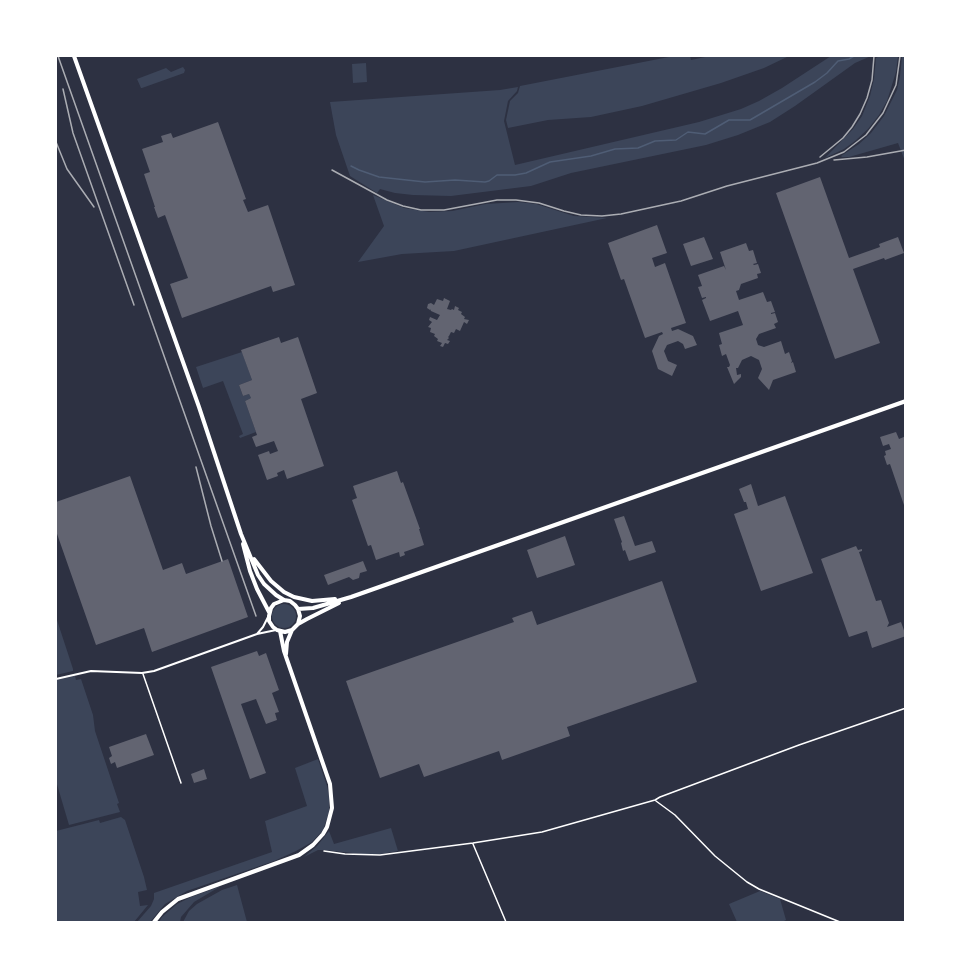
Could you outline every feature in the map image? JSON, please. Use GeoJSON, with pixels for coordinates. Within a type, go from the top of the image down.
{"type":"FeatureCollection","features":[{"type":"Feature","properties":{"kind":"main road"},"geometry":{"type":"LineString","coordinates":[[74,56],[199,407],[241,534],[250,571],[269,614],[271,624],[278,631],[330,784],[332,808],[327,827],[313,845],[299,855],[178,899],[154,922]]}},
{"type":"Feature","properties":{"kind":"main road"},"geometry":{"type":"LineString","coordinates":[[298,609],[310,609],[351,597],[906,401]]}},
{"type":"Feature","properties":{"kind":"main road"},"geometry":{"type":"LineString","coordinates":[[241,534],[264,584],[298,609],[300,616],[298,624]]}},
{"type":"Feature","properties":{"kind":"main road"},"geometry":{"type":"LineString","coordinates":[[250,554],[276,586],[294,597],[312,601],[351,597]]}},
{"type":"Feature","properties":{"kind":"main road"},"geometry":{"type":"LineString","coordinates":[[286,657],[287,642],[292,630],[298,624],[351,597]]}},
{"type":"Feature","properties":{"kind":"main road"},"geometry":{"type":"LineString","coordinates":[[269,614],[274,604],[284,600]]}},
{"type":"Feature","properties":{"kind":"main road"},"geometry":{"type":"LineString","coordinates":[[278,631],[292,630]]}},
{"type":"Feature","properties":{"kind":"street"},"geometry":{"type":"LineString","coordinates":[[256,634],[263,627],[269,614]]}},
{"type":"Feature","properties":{"kind":"street"},"geometry":{"type":"LineString","coordinates":[[56,679],[91,671],[142,673],[154,671],[256,634],[278,631]]}},
{"type":"Feature","properties":{"kind":"lane"},"geometry":{"type":"LineString","coordinates":[[142,673],[181,783]]}},
{"type":"Feature","properties":{"kind":"path"},"geometry":{"type":"LineString","coordinates":[[324,851],[380,855],[542,832],[655,800],[906,708]]}},
{"type":"Feature","properties":{"kind":"path"},"geometry":{"type":"LineString","coordinates":[[655,800],[675,814],[715,856],[747,882],[767,893],[840,922]]}},
{"type":"Feature","properties":{"kind":"path"},"geometry":{"type":"LineString","coordinates":[[473,843],[506,922]]}},
{"type":"Feature","properties":{"kind":"shaded area"},"geometry":{"type":"Polygon","coordinates":[[[674,56],[690,56],[691,60],[710,56],[789,56],[764,68],[721,83],[642,106],[591,117],[548,120],[508,128],[506,120],[510,101],[518,93],[520,86],[674,56]]]}},
{"type":"Feature","properties":{"kind":"shaded area"},"geometry":{"type":"Polygon","coordinates":[[[831,56],[871,56],[855,63],[770,122],[738,135],[706,145],[571,173],[531,186],[451,196],[413,195],[380,189],[377,193],[350,176],[336,135],[330,102],[518,87],[508,101],[504,121],[515,165],[699,122],[741,109],[782,88],[831,56]]]}},
{"type":"Feature","properties":{"kind":"shaded area"},"geometry":{"type":"Polygon","coordinates":[[[898,56],[896,72],[887,101],[868,129],[855,141],[825,158],[853,129],[862,116],[870,96],[876,58],[898,56]]]}},
{"type":"Feature","properties":{"kind":"shaded area"},"geometry":{"type":"Polygon","coordinates":[[[902,56],[906,56],[905,161],[898,143],[842,157],[871,133],[884,116],[897,90],[902,56]]]}},
{"type":"Feature","properties":{"kind":"shaded area"},"geometry":{"type":"Polygon","coordinates":[[[366,63],[367,82],[353,83],[352,64],[366,63]]]}},
{"type":"Feature","properties":{"kind":"shaded area"},"geometry":{"type":"Polygon","coordinates":[[[183,67],[184,73],[142,88],[137,79],[166,68],[171,72],[183,67]]]}},
{"type":"Feature","properties":{"kind":"shaded area"},"geometry":{"type":"Polygon","coordinates":[[[373,195],[404,208],[429,212],[518,202],[536,204],[574,216],[607,218],[454,251],[402,254],[358,262],[384,226],[373,195]]]}},
{"type":"Feature","properties":{"kind":"shaded area"},"geometry":{"type":"Polygon","coordinates":[[[242,352],[252,380],[239,385],[243,396],[249,394],[251,398],[245,401],[256,432],[240,438],[239,436],[243,434],[223,381],[203,388],[196,367],[242,352]]]}},
{"type":"Feature","properties":{"kind":"shaded area"},"geometry":{"type":"Polygon","coordinates":[[[284,604],[292,608],[296,616],[292,624],[284,628],[276,624],[272,616],[276,608],[284,604]]]}},
{"type":"Feature","properties":{"kind":"shaded area"},"geometry":{"type":"Polygon","coordinates":[[[56,617],[73,671],[56,675],[56,617]]]}},
{"type":"Feature","properties":{"kind":"shaded area"},"geometry":{"type":"Polygon","coordinates":[[[75,676],[76,680],[81,679],[93,715],[95,731],[120,812],[69,825],[56,781],[56,680],[75,676]]]}},
{"type":"Feature","properties":{"kind":"shaded area"},"geometry":{"type":"Polygon","coordinates":[[[318,759],[329,795],[329,812],[323,830],[312,842],[274,861],[187,891],[165,904],[150,922],[137,922],[151,906],[154,893],[272,852],[265,821],[307,806],[295,768],[318,759]]]}},
{"type":"Feature","properties":{"kind":"shaded area"},"geometry":{"type":"Polygon","coordinates":[[[121,817],[125,820],[147,890],[138,892],[140,906],[148,905],[134,922],[56,922],[56,831],[121,817]]]}},
{"type":"Feature","properties":{"kind":"shaded area"},"geometry":{"type":"Polygon","coordinates":[[[391,828],[398,851],[361,854],[318,850],[304,857],[329,831],[334,844],[391,828]]]}},
{"type":"Feature","properties":{"kind":"shaded area"},"geometry":{"type":"Polygon","coordinates":[[[237,885],[247,922],[183,922],[189,911],[197,904],[222,890],[237,885]]]}},
{"type":"Feature","properties":{"kind":"shaded area"},"geometry":{"type":"Polygon","coordinates":[[[221,886],[194,902],[181,917],[180,922],[159,922],[177,904],[221,886]]]}},
{"type":"Feature","properties":{"kind":"shaded area"},"geometry":{"type":"Polygon","coordinates":[[[760,891],[780,899],[786,920],[782,922],[737,922],[729,904],[760,891]]]}},
{"type":"Feature","properties":{"kind":"building"},"geometry":{"type":"Polygon","coordinates":[[[218,122],[246,199],[243,200],[248,212],[268,205],[295,285],[273,292],[271,286],[182,318],[170,284],[188,278],[165,215],[158,218],[154,207],[144,174],[150,172],[142,149],[163,142],[161,136],[171,133],[173,138],[218,122]]]}},
{"type":"Feature","properties":{"kind":"building"},"geometry":{"type":"Polygon","coordinates":[[[820,177],[849,258],[880,247],[879,244],[898,237],[904,253],[853,269],[880,343],[835,359],[776,193],[820,177]]]}},
{"type":"Feature","properties":{"kind":"building"},"geometry":{"type":"Polygon","coordinates":[[[657,225],[667,253],[652,258],[655,267],[665,263],[686,323],[671,328],[672,331],[678,329],[693,336],[697,345],[685,349],[678,341],[667,345],[664,351],[668,361],[677,365],[672,376],[658,369],[652,351],[659,336],[663,334],[662,332],[645,338],[624,279],[621,280],[608,243],[657,225]]]}},
{"type":"Feature","properties":{"kind":"building"},"geometry":{"type":"Polygon","coordinates":[[[704,237],[713,259],[691,266],[683,244],[704,237]]]}},
{"type":"Feature","properties":{"kind":"building"},"geometry":{"type":"Polygon","coordinates":[[[746,243],[749,251],[753,250],[757,263],[753,264],[758,264],[761,273],[757,274],[758,278],[741,284],[739,290],[736,291],[739,300],[763,292],[767,302],[771,301],[775,312],[771,314],[775,313],[778,322],[774,324],[776,328],[759,334],[756,339],[758,345],[764,347],[781,341],[785,354],[789,352],[796,372],[773,380],[769,390],[758,378],[762,369],[759,360],[751,356],[742,360],[736,368],[737,375],[741,374],[741,377],[734,384],[727,367],[730,365],[726,354],[722,356],[719,333],[743,325],[738,311],[710,321],[702,300],[706,297],[702,298],[698,287],[702,286],[698,275],[724,266],[726,270],[720,252],[746,243]]]}},
{"type":"Feature","properties":{"kind":"building"},"geometry":{"type":"Polygon","coordinates":[[[444,298],[450,301],[447,309],[454,310],[455,306],[459,308],[464,319],[469,320],[467,324],[464,322],[460,331],[456,329],[454,333],[451,332],[447,340],[450,341],[443,347],[428,327],[432,322],[429,320],[430,317],[437,320],[440,315],[427,308],[428,304],[434,305],[437,299],[443,301],[444,298]]]}},
{"type":"Feature","properties":{"kind":"building"},"geometry":{"type":"Polygon","coordinates":[[[279,337],[281,343],[298,337],[317,393],[301,399],[324,466],[287,479],[284,470],[277,473],[278,476],[267,480],[258,455],[278,451],[274,441],[256,447],[252,437],[257,435],[245,401],[251,398],[249,394],[243,396],[239,385],[252,380],[241,350],[279,337]]]}},
{"type":"Feature","properties":{"kind":"building"},"geometry":{"type":"Polygon","coordinates":[[[896,432],[899,439],[906,436],[905,508],[890,464],[887,465],[884,456],[885,451],[891,449],[889,444],[883,446],[880,437],[896,432]]]}},
{"type":"Feature","properties":{"kind":"building"},"geometry":{"type":"Polygon","coordinates":[[[397,471],[401,483],[403,482],[424,545],[404,552],[405,555],[400,557],[399,552],[376,560],[371,545],[368,546],[352,500],[357,498],[353,486],[397,471]]]}},
{"type":"Feature","properties":{"kind":"building"},"geometry":{"type":"Polygon","coordinates":[[[130,476],[163,570],[182,563],[186,574],[228,559],[248,617],[152,652],[144,628],[96,645],[56,531],[56,502],[130,476]]]}},
{"type":"Feature","properties":{"kind":"building"},"geometry":{"type":"Polygon","coordinates":[[[751,484],[758,506],[785,496],[813,573],[761,591],[734,514],[748,509],[739,489],[751,484]]]}},
{"type":"Feature","properties":{"kind":"building"},"geometry":{"type":"Polygon","coordinates":[[[624,516],[635,546],[652,541],[656,552],[629,561],[625,550],[623,551],[614,519],[624,516]]]}},
{"type":"Feature","properties":{"kind":"building"},"geometry":{"type":"Polygon","coordinates":[[[565,536],[575,565],[537,578],[527,550],[565,536]]]}},
{"type":"Feature","properties":{"kind":"building"},"geometry":{"type":"Polygon","coordinates":[[[856,546],[858,550],[862,549],[859,552],[876,601],[881,600],[889,623],[887,627],[901,622],[906,636],[872,648],[867,631],[849,637],[821,559],[856,546]]]}},
{"type":"Feature","properties":{"kind":"building"},"geometry":{"type":"Polygon","coordinates":[[[363,561],[367,571],[360,573],[359,578],[353,580],[349,577],[328,585],[324,575],[363,561]]]}},
{"type":"Feature","properties":{"kind":"building"},"geometry":{"type":"Polygon","coordinates":[[[662,581],[697,682],[567,727],[570,736],[502,760],[499,751],[424,777],[419,764],[380,778],[346,681],[514,622],[512,618],[532,611],[537,625],[662,581]]]}},
{"type":"Feature","properties":{"kind":"building"},"geometry":{"type":"Polygon","coordinates":[[[257,651],[259,656],[266,653],[279,690],[272,693],[279,712],[275,713],[277,720],[266,724],[256,699],[241,704],[266,773],[250,779],[211,667],[257,651]]]}},
{"type":"Feature","properties":{"kind":"building"},"geometry":{"type":"Polygon","coordinates":[[[146,734],[154,755],[117,768],[115,762],[111,764],[109,758],[112,756],[109,747],[146,734]]]}},
{"type":"Feature","properties":{"kind":"building"},"geometry":{"type":"Polygon","coordinates":[[[204,769],[207,779],[194,783],[191,774],[204,769]]]}},
{"type":"Feature","properties":{"kind":"waterway"},"geometry":{"type":"LineString","coordinates":[[351,166],[379,177],[425,182],[455,180],[485,182],[497,175],[526,173],[550,162],[591,156],[615,149],[638,148],[655,141],[676,140],[688,132],[705,134],[729,120],[750,120],[815,82],[838,61],[854,56]]}},
{"type":"Feature","properties":{"kind":"railway"},"geometry":{"type":"LineString","coordinates":[[58,56],[256,616]]}},
{"type":"Feature","properties":{"kind":"railway"},"geometry":{"type":"LineString","coordinates":[[820,157],[843,138],[860,114],[872,80],[874,56]]}},
{"type":"Feature","properties":{"kind":"railway"},"geometry":{"type":"LineString","coordinates":[[332,170],[387,200],[421,210],[444,210],[497,200],[516,200],[539,203],[581,215],[621,214],[681,201],[727,186],[817,163],[844,152],[866,135],[883,113],[896,85],[900,56]]}},
{"type":"Feature","properties":{"kind":"railway"},"geometry":{"type":"LineString","coordinates":[[63,89],[73,133],[134,305]]}},
{"type":"Feature","properties":{"kind":"railway"},"geometry":{"type":"LineString","coordinates":[[56,142],[67,169],[94,207]]}},
{"type":"Feature","properties":{"kind":"railway"},"geometry":{"type":"LineString","coordinates":[[834,160],[906,150]]}},
{"type":"Feature","properties":{"kind":"railway"},"geometry":{"type":"LineString","coordinates":[[196,467],[222,561]]}}]}
